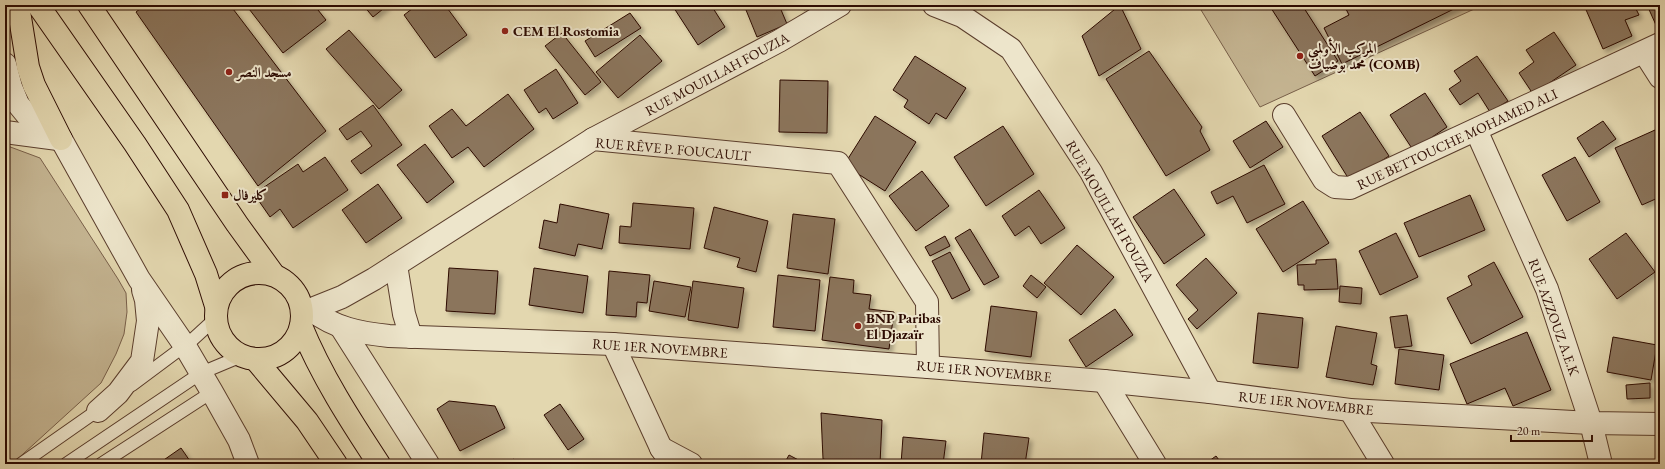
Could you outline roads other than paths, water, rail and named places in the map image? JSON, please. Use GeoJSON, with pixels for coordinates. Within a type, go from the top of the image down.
{"type":"FeatureCollection","features":[{"type":"Feature","properties":{"kind":"highway"},"geometry":{"type":"LineString","coordinates":[[18,5],[28,67],[34,85],[61,139]]}},
{"type":"Feature","properties":{"kind":"highway"},"geometry":{"type":"LineString","coordinates":[[38,5],[147,162],[178,210],[206,274],[216,312],[218,331],[224,342],[232,350],[249,358],[307,421],[336,464]]}},
{"type":"Feature","properties":{"kind":"highway"},"geometry":{"type":"LineString","coordinates":[[89,5],[237,224],[274,275]]}},
{"type":"Feature","properties":{"kind":"highway"},"geometry":{"type":"LineString","coordinates":[[216,312],[221,294],[228,285],[238,278],[250,273],[262,273],[274,275],[285,281],[294,290],[300,301],[314,353],[338,399],[379,464]]}},
{"type":"Feature","properties":{"kind":"highway"},"geometry":{"type":"LineString","coordinates":[[249,358],[268,358],[280,354],[289,347],[297,337],[305,316]]}},
{"type":"Feature","properties":{"kind":"street","name":"RUE MOUILLAH FOUZIA"},"geometry":{"type":"LineString","coordinates":[[593,139],[779,42],[840,5]]}},
{"type":"Feature","properties":{"kind":"street","name":"RUE MOUILLAH FOUZIA"},"geometry":{"type":"LineString","coordinates":[[934,5],[962,16],[1011,49],[1091,172],[1210,392]]}},
{"type":"Feature","properties":{"kind":"street"},"geometry":{"type":"LineString","coordinates":[[1652,48],[1660,77]]}},
{"type":"Feature","properties":{"kind":"street","name":"RUE BETTOUCHE MOHAMED ALI"},"geometry":{"type":"LineString","coordinates":[[1284,115],[1324,180],[1334,187],[1350,188],[1652,48]]}},
{"type":"Feature","properties":{"kind":"street"},"geometry":{"type":"LineString","coordinates":[[5,64],[18,104],[27,115],[61,139],[139,279],[185,346],[212,392],[239,440],[248,464]]}},
{"type":"Feature","properties":{"kind":"street","name":"RUE AZZOUZ A.E.K"},"geometry":{"type":"LineString","coordinates":[[1476,130],[1547,290],[1591,422],[1601,464]]}},
{"type":"Feature","properties":{"kind":"street"},"geometry":{"type":"LineString","coordinates":[[5,132],[61,139]]}},
{"type":"Feature","properties":{"kind":"street","name":"RUE RÊVE P. FOUCAULT"},"geometry":{"type":"LineString","coordinates":[[305,316],[359,288],[396,266],[593,139],[838,163],[927,302],[928,366]]}},
{"type":"Feature","properties":{"kind":"street"},"geometry":{"type":"LineString","coordinates":[[396,266],[401,296],[411,337]]}},
{"type":"Feature","properties":{"kind":"street"},"geometry":{"type":"LineString","coordinates":[[98,410],[118,393],[142,361],[148,321],[146,300],[139,279]]}},
{"type":"Feature","properties":{"kind":"street","name":"RUE 1ER NOVEMBRE"},"geometry":{"type":"LineString","coordinates":[[305,316],[325,320],[340,327],[375,334],[411,337],[613,344],[928,366],[1104,381],[1210,392],[1350,410],[1660,424]]}},
{"type":"Feature","properties":{"kind":"street"},"geometry":{"type":"LineString","coordinates":[[340,327],[428,464]]}},
{"type":"Feature","properties":{"kind":"street"},"geometry":{"type":"LineString","coordinates":[[613,344],[667,456],[691,464]]}},
{"type":"Feature","properties":{"kind":"street"},"geometry":{"type":"LineString","coordinates":[[1104,381],[1155,464]]}},
{"type":"Feature","properties":{"kind":"street"},"geometry":{"type":"LineString","coordinates":[[1350,410],[1383,464]]}},
{"type":"Feature","properties":{"kind":"lane"},"geometry":{"type":"LineString","coordinates":[[20,464],[98,410],[185,346],[216,312]]}},
{"type":"Feature","properties":{"kind":"lane"},"geometry":{"type":"LineString","coordinates":[[66,464],[201,373],[232,360],[249,358]]}},
{"type":"Feature","properties":{"kind":"lane"},"geometry":{"type":"LineString","coordinates":[[101,464],[212,392]]}},
{"type":"Feature","properties":{"kind":"place","name":"CEM El Rostomia"},"geometry":{"type":"Point","coordinates":[505,31]}},
{"type":"Feature","properties":{"kind":"place","name":"المركب الأولمبي محمد بوضياف (COMB)"},"geometry":{"type":"Point","coordinates":[1300,56]}},
{"type":"Feature","properties":{"kind":"place","name":"مسجد النصر"},"geometry":{"type":"Point","coordinates":[229,72]}},
{"type":"Feature","properties":{"kind":"place","name":"كليرفال"},"geometry":{"type":"Point","coordinates":[225,195]}},
{"type":"Feature","properties":{"kind":"place","name":"BNP Paribas El Djazaïr"},"geometry":{"type":"Point","coordinates":[858,326]}}]}
